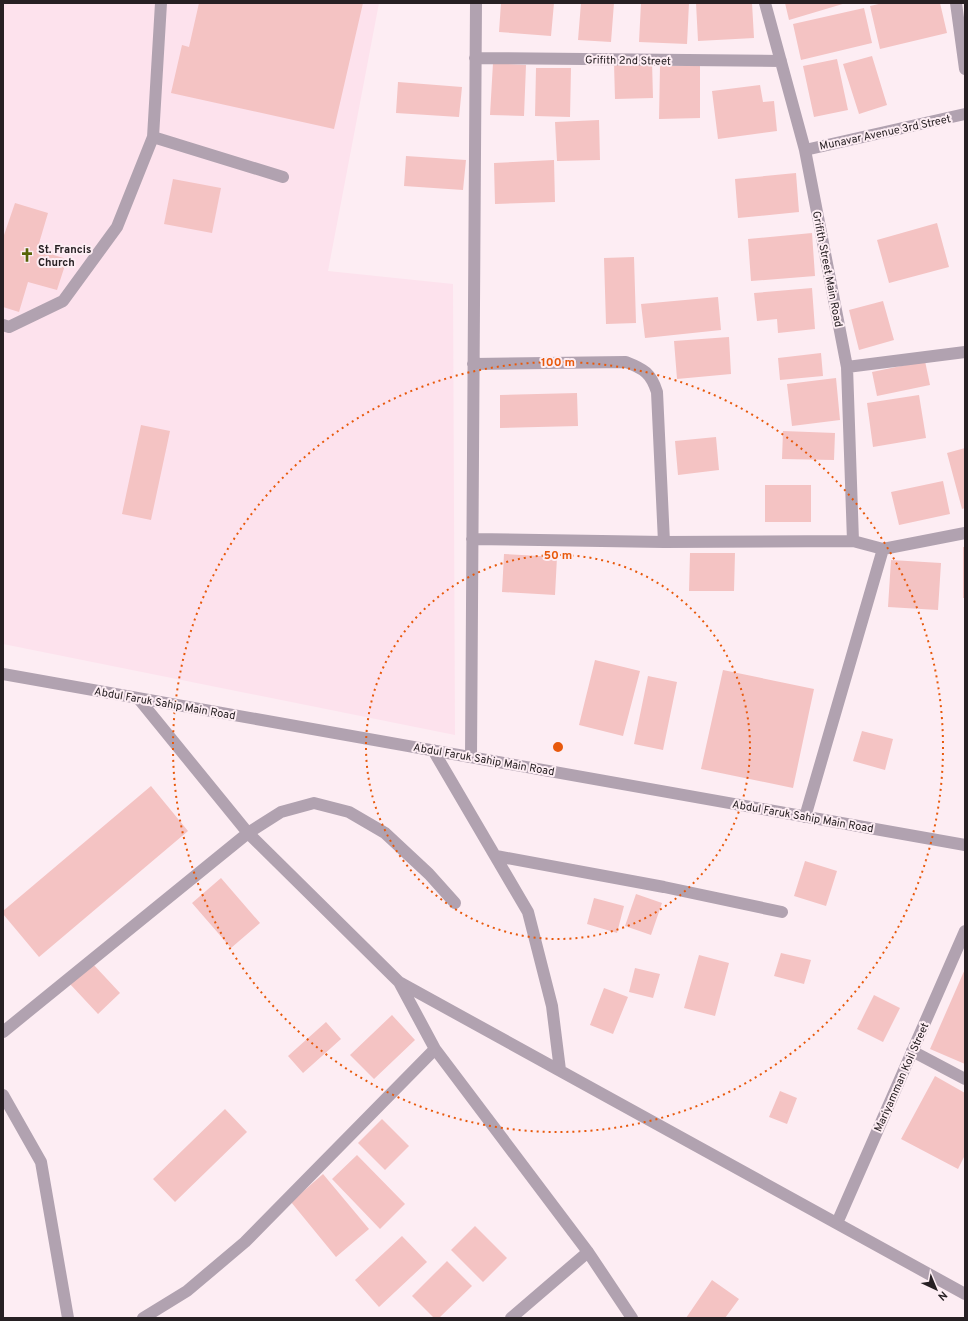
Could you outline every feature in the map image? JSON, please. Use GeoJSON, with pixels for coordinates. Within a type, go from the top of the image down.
{"type":"FeatureCollection","features":[{"type":"Feature","properties":{"kind":"street"},"geometry":{"type":"LineString","coordinates":[[3,325],[10,327],[63,301],[118,227],[153,137],[161,3]]}},
{"type":"Feature","properties":{"kind":"street"},"geometry":{"type":"LineString","coordinates":[[471,757],[476,3]]}},
{"type":"Feature","properties":{"kind":"street","name":"Grifith Street Main Road"},"geometry":{"type":"LineString","coordinates":[[765,3],[805,150],[847,367],[853,541]]}},
{"type":"Feature","properties":{"kind":"street"},"geometry":{"type":"LineString","coordinates":[[956,3],[965,69]]}},
{"type":"Feature","properties":{"kind":"street","name":"Grifith 2nd Street"},"geometry":{"type":"LineString","coordinates":[[475,58],[781,61]]}},
{"type":"Feature","properties":{"kind":"street","name":"Munavar Avenue 3rd Street"},"geometry":{"type":"LineString","coordinates":[[805,150],[965,114]]}},
{"type":"Feature","properties":{"kind":"street"},"geometry":{"type":"LineString","coordinates":[[153,137],[283,177]]}},
{"type":"Feature","properties":{"kind":"street"},"geometry":{"type":"LineString","coordinates":[[847,367],[965,352]]}},
{"type":"Feature","properties":{"kind":"street"},"geometry":{"type":"LineString","coordinates":[[473,364],[626,362],[644,369],[654,381],[657,392],[664,542]]}},
{"type":"Feature","properties":{"kind":"street"},"geometry":{"type":"LineString","coordinates":[[472,539],[664,542],[853,541],[883,549],[965,533]]}},
{"type":"Feature","properties":{"kind":"street"},"geometry":{"type":"LineString","coordinates":[[805,816],[883,549]]}},
{"type":"Feature","properties":{"kind":"street","name":"Abdul Faruk Sahip Main Road"},"geometry":{"type":"LineString","coordinates":[[3,674],[965,845]]}},
{"type":"Feature","properties":{"kind":"street"},"geometry":{"type":"LineString","coordinates":[[138,698],[248,833],[399,982],[965,1294]]}},
{"type":"Feature","properties":{"kind":"street"},"geometry":{"type":"LineString","coordinates":[[433,750],[528,912],[552,1006],[560,1070]]}},
{"type":"Feature","properties":{"kind":"street"},"geometry":{"type":"LineString","coordinates":[[3,1032],[248,833],[281,812],[314,803],[349,812],[386,833],[429,874],[455,903]]}},
{"type":"Feature","properties":{"kind":"street"},"geometry":{"type":"LineString","coordinates":[[496,856],[664,887],[782,912]]}},
{"type":"Feature","properties":{"kind":"street","name":"Mariyamman Koil Street"},"geometry":{"type":"LineString","coordinates":[[837,1223],[965,931]]}},
{"type":"Feature","properties":{"kind":"street"},"geometry":{"type":"LineString","coordinates":[[399,982],[435,1049],[588,1252],[626,1316]]}},
{"type":"Feature","properties":{"kind":"street"},"geometry":{"type":"LineString","coordinates":[[143,1318],[187,1291],[245,1242],[435,1049]]}},
{"type":"Feature","properties":{"kind":"street"},"geometry":{"type":"LineString","coordinates":[[912,1051],[965,1079]]}},
{"type":"Feature","properties":{"kind":"street"},"geometry":{"type":"LineString","coordinates":[[3,1095],[41,1162],[68,1318]]}},
{"type":"Feature","properties":{"kind":"street"},"geometry":{"type":"LineString","coordinates":[[511,1318],[588,1252]]}},
{"type":"Feature","properties":{"kind":"shaded area"},"geometry":{"type":"Polygon","coordinates":[[[3,3],[379,3],[328,271],[453,284],[455,735],[3,644],[3,3]]]}},
{"type":"Feature","properties":{"kind":"building"},"geometry":{"type":"Polygon","coordinates":[[[199,3],[363,3],[334,129],[171,93],[182,45],[189,47],[199,3]]]}},
{"type":"Feature","properties":{"kind":"building"},"geometry":{"type":"Polygon","coordinates":[[[501,3],[554,3],[551,36],[499,32],[501,3]]]}},
{"type":"Feature","properties":{"kind":"building"},"geometry":{"type":"Polygon","coordinates":[[[581,3],[614,3],[611,42],[578,40],[581,3]]]}},
{"type":"Feature","properties":{"kind":"building"},"geometry":{"type":"Polygon","coordinates":[[[641,3],[689,3],[687,44],[639,42],[641,3]]]}},
{"type":"Feature","properties":{"kind":"building"},"geometry":{"type":"Polygon","coordinates":[[[696,3],[752,3],[754,38],[698,41],[696,3]]]}},
{"type":"Feature","properties":{"kind":"building"},"geometry":{"type":"Polygon","coordinates":[[[785,3],[846,3],[789,20],[785,3]]]}},
{"type":"Feature","properties":{"kind":"building"},"geometry":{"type":"Polygon","coordinates":[[[883,3],[940,3],[947,33],[880,49],[870,6],[883,3]]]}},
{"type":"Feature","properties":{"kind":"building"},"geometry":{"type":"Polygon","coordinates":[[[864,8],[872,43],[801,60],[793,24],[864,8]]]}},
{"type":"Feature","properties":{"kind":"building"},"geometry":{"type":"Polygon","coordinates":[[[872,56],[887,105],[859,114],[843,64],[872,56]]]}},
{"type":"Feature","properties":{"kind":"building"},"geometry":{"type":"Polygon","coordinates":[[[837,59],[848,110],[814,117],[803,66],[837,59]]]}},
{"type":"Feature","properties":{"kind":"building"},"geometry":{"type":"Polygon","coordinates":[[[652,61],[653,98],[615,99],[614,63],[652,61]]]}},
{"type":"Feature","properties":{"kind":"building"},"geometry":{"type":"Polygon","coordinates":[[[493,63],[526,65],[524,116],[490,115],[493,63]]]}},
{"type":"Feature","properties":{"kind":"building"},"geometry":{"type":"Polygon","coordinates":[[[660,66],[700,66],[700,118],[659,119],[660,66]]]}},
{"type":"Feature","properties":{"kind":"building"},"geometry":{"type":"Polygon","coordinates":[[[536,68],[571,68],[570,117],[535,116],[536,68]]]}},
{"type":"Feature","properties":{"kind":"building"},"geometry":{"type":"Polygon","coordinates":[[[398,82],[462,87],[459,117],[396,113],[398,82]]]}},
{"type":"Feature","properties":{"kind":"building"},"geometry":{"type":"Polygon","coordinates":[[[760,85],[763,102],[774,101],[777,131],[718,139],[712,91],[760,85]]]}},
{"type":"Feature","properties":{"kind":"building"},"geometry":{"type":"Polygon","coordinates":[[[599,120],[600,160],[557,161],[555,122],[599,120]]]}},
{"type":"Feature","properties":{"kind":"building"},"geometry":{"type":"Polygon","coordinates":[[[406,156],[466,160],[463,190],[404,186],[406,156]]]}},
{"type":"Feature","properties":{"kind":"building"},"geometry":{"type":"Polygon","coordinates":[[[554,160],[555,202],[495,204],[494,163],[554,160]]]}},
{"type":"Feature","properties":{"kind":"building"},"geometry":{"type":"Polygon","coordinates":[[[796,173],[799,212],[738,218],[735,179],[796,173]]]}},
{"type":"Feature","properties":{"kind":"building"},"geometry":{"type":"Polygon","coordinates":[[[173,179],[221,188],[212,233],[164,224],[173,179]]]}},
{"type":"Feature","properties":{"kind":"building","name":"St. Francis Church"},"geometry":{"type":"Polygon","coordinates":[[[15,203],[48,213],[37,250],[67,259],[57,290],[28,282],[19,312],[3,307],[3,238],[15,203]]]}},
{"type":"Feature","properties":{"kind":"building"},"geometry":{"type":"Polygon","coordinates":[[[937,223],[949,267],[889,283],[877,240],[937,223]]]}},
{"type":"Feature","properties":{"kind":"building"},"geometry":{"type":"Polygon","coordinates":[[[812,233],[815,276],[751,281],[748,239],[812,233]]]}},
{"type":"Feature","properties":{"kind":"building"},"geometry":{"type":"Polygon","coordinates":[[[634,257],[636,323],[606,324],[604,258],[634,257]]]}},
{"type":"Feature","properties":{"kind":"building"},"geometry":{"type":"Polygon","coordinates":[[[812,288],[815,329],[778,333],[777,319],[757,321],[754,293],[812,288]]]}},
{"type":"Feature","properties":{"kind":"building"},"geometry":{"type":"Polygon","coordinates":[[[718,297],[721,330],[645,338],[641,304],[718,297]]]}},
{"type":"Feature","properties":{"kind":"building"},"geometry":{"type":"Polygon","coordinates":[[[883,301],[894,340],[859,350],[849,310],[883,301]]]}},
{"type":"Feature","properties":{"kind":"building"},"geometry":{"type":"Polygon","coordinates":[[[729,337],[731,374],[677,379],[674,341],[729,337]]]}},
{"type":"Feature","properties":{"kind":"building"},"geometry":{"type":"Polygon","coordinates":[[[821,353],[823,376],[780,380],[778,358],[821,353]]]}},
{"type":"Feature","properties":{"kind":"building"},"geometry":{"type":"Polygon","coordinates":[[[925,361],[930,385],[877,396],[872,372],[925,361]]]}},
{"type":"Feature","properties":{"kind":"building"},"geometry":{"type":"Polygon","coordinates":[[[836,378],[840,420],[792,426],[787,384],[836,378]]]}},
{"type":"Feature","properties":{"kind":"building"},"geometry":{"type":"Polygon","coordinates":[[[577,393],[578,426],[500,428],[500,395],[577,393]]]}},
{"type":"Feature","properties":{"kind":"building"},"geometry":{"type":"Polygon","coordinates":[[[919,395],[926,438],[873,447],[867,403],[919,395]]]}},
{"type":"Feature","properties":{"kind":"building"},"geometry":{"type":"Polygon","coordinates":[[[141,425],[170,431],[151,520],[122,514],[141,425]]]}},
{"type":"Feature","properties":{"kind":"building"},"geometry":{"type":"Polygon","coordinates":[[[783,431],[835,433],[834,460],[782,459],[783,431]]]}},
{"type":"Feature","properties":{"kind":"building"},"geometry":{"type":"Polygon","coordinates":[[[716,437],[719,470],[678,475],[675,441],[716,437]]]}},
{"type":"Feature","properties":{"kind":"building"},"geometry":{"type":"Polygon","coordinates":[[[965,448],[965,508],[962,509],[947,453],[965,448]]]}},
{"type":"Feature","properties":{"kind":"building"},"geometry":{"type":"Polygon","coordinates":[[[943,481],[950,514],[899,525],[891,492],[943,481]]]}},
{"type":"Feature","properties":{"kind":"building"},"geometry":{"type":"Polygon","coordinates":[[[765,485],[811,485],[811,522],[765,522],[765,485]]]}},
{"type":"Feature","properties":{"kind":"building"},"geometry":{"type":"Polygon","coordinates":[[[963,547],[965,547],[965,598],[963,598],[963,547]]]}},
{"type":"Feature","properties":{"kind":"building"},"geometry":{"type":"Polygon","coordinates":[[[690,553],[735,553],[734,591],[689,591],[690,553]]]}},
{"type":"Feature","properties":{"kind":"building"},"geometry":{"type":"Polygon","coordinates":[[[504,554],[557,557],[555,595],[502,592],[504,554]]]}},
{"type":"Feature","properties":{"kind":"building"},"geometry":{"type":"Polygon","coordinates":[[[891,560],[941,563],[938,610],[888,607],[891,560]]]}},
{"type":"Feature","properties":{"kind":"building"},"geometry":{"type":"Polygon","coordinates":[[[595,660],[640,671],[623,736],[579,725],[595,660]]]}},
{"type":"Feature","properties":{"kind":"building"},"geometry":{"type":"Polygon","coordinates":[[[723,670],[814,689],[793,788],[701,769],[723,670]]]}},
{"type":"Feature","properties":{"kind":"building"},"geometry":{"type":"Polygon","coordinates":[[[648,676],[677,682],[663,750],[634,744],[648,676]]]}},
{"type":"Feature","properties":{"kind":"building"},"geometry":{"type":"Polygon","coordinates":[[[862,731],[893,739],[885,770],[853,761],[862,731]]]}},
{"type":"Feature","properties":{"kind":"building"},"geometry":{"type":"Polygon","coordinates":[[[151,786],[188,831],[39,957],[3,914],[3,911],[151,786]]]}},
{"type":"Feature","properties":{"kind":"building"},"geometry":{"type":"Polygon","coordinates":[[[805,861],[837,871],[826,906],[794,896],[805,861]]]}},
{"type":"Feature","properties":{"kind":"building"},"geometry":{"type":"Polygon","coordinates":[[[221,878],[260,923],[231,948],[192,903],[221,878]]]}},
{"type":"Feature","properties":{"kind":"building"},"geometry":{"type":"Polygon","coordinates":[[[636,894],[662,903],[651,935],[625,926],[636,894]]]}},
{"type":"Feature","properties":{"kind":"building"},"geometry":{"type":"Polygon","coordinates":[[[594,898],[624,906],[617,933],[587,924],[594,898]]]}},
{"type":"Feature","properties":{"kind":"building"},"geometry":{"type":"Polygon","coordinates":[[[781,953],[811,960],[804,984],[774,976],[781,953]]]}},
{"type":"Feature","properties":{"kind":"building"},"geometry":{"type":"Polygon","coordinates":[[[699,955],[729,963],[715,1016],[684,1008],[699,955]]]}},
{"type":"Feature","properties":{"kind":"building"},"geometry":{"type":"Polygon","coordinates":[[[92,963],[120,993],[98,1014],[70,984],[92,963]]]}},
{"type":"Feature","properties":{"kind":"building"},"geometry":{"type":"Polygon","coordinates":[[[635,968],[660,974],[653,998],[629,992],[635,968]]]}},
{"type":"Feature","properties":{"kind":"building"},"geometry":{"type":"Polygon","coordinates":[[[965,969],[965,1064],[930,1049],[965,969]]]}},
{"type":"Feature","properties":{"kind":"building"},"geometry":{"type":"Polygon","coordinates":[[[604,988],[628,997],[613,1034],[590,1025],[604,988]]]}},
{"type":"Feature","properties":{"kind":"building"},"geometry":{"type":"Polygon","coordinates":[[[874,995],[900,1008],[883,1042],[857,1029],[874,995]]]}},
{"type":"Feature","properties":{"kind":"building"},"geometry":{"type":"Polygon","coordinates":[[[392,1015],[415,1040],[374,1079],[350,1055],[392,1015]]]}},
{"type":"Feature","properties":{"kind":"building"},"geometry":{"type":"Polygon","coordinates":[[[326,1022],[341,1039],[303,1073],[288,1056],[326,1022]]]}},
{"type":"Feature","properties":{"kind":"building"},"geometry":{"type":"Polygon","coordinates":[[[935,1076],[965,1093],[965,1155],[958,1169],[901,1139],[935,1076]]]}},
{"type":"Feature","properties":{"kind":"building"},"geometry":{"type":"Polygon","coordinates":[[[780,1091],[797,1098],[787,1124],[769,1117],[780,1091]]]}},
{"type":"Feature","properties":{"kind":"building"},"geometry":{"type":"Polygon","coordinates":[[[225,1109],[247,1132],[175,1202],[153,1179],[225,1109]]]}},
{"type":"Feature","properties":{"kind":"building"},"geometry":{"type":"Polygon","coordinates":[[[382,1119],[409,1146],[385,1170],[358,1143],[382,1119]]]}},
{"type":"Feature","properties":{"kind":"building"},"geometry":{"type":"Polygon","coordinates":[[[357,1155],[405,1204],[380,1229],[332,1179],[357,1155]]]}},
{"type":"Feature","properties":{"kind":"building"},"geometry":{"type":"Polygon","coordinates":[[[323,1174],[369,1229],[336,1257],[291,1202],[323,1174]]]}},
{"type":"Feature","properties":{"kind":"building"},"geometry":{"type":"Polygon","coordinates":[[[475,1226],[507,1258],[483,1282],[451,1250],[475,1226]]]}},
{"type":"Feature","properties":{"kind":"building"},"geometry":{"type":"Polygon","coordinates":[[[402,1236],[427,1262],[379,1307],[355,1280],[402,1236]]]}},
{"type":"Feature","properties":{"kind":"building"},"geometry":{"type":"Polygon","coordinates":[[[447,1261],[472,1286],[439,1318],[434,1318],[412,1296],[447,1261]]]}},
{"type":"Feature","properties":{"kind":"building"},"geometry":{"type":"Polygon","coordinates":[[[712,1280],[739,1299],[725,1318],[686,1318],[712,1280]]]}},
{"type":"Feature","properties":{"kind":"place","name":"St. Francis Church"},"geometry":{"type":"Point","coordinates":[27,255]}}]}
